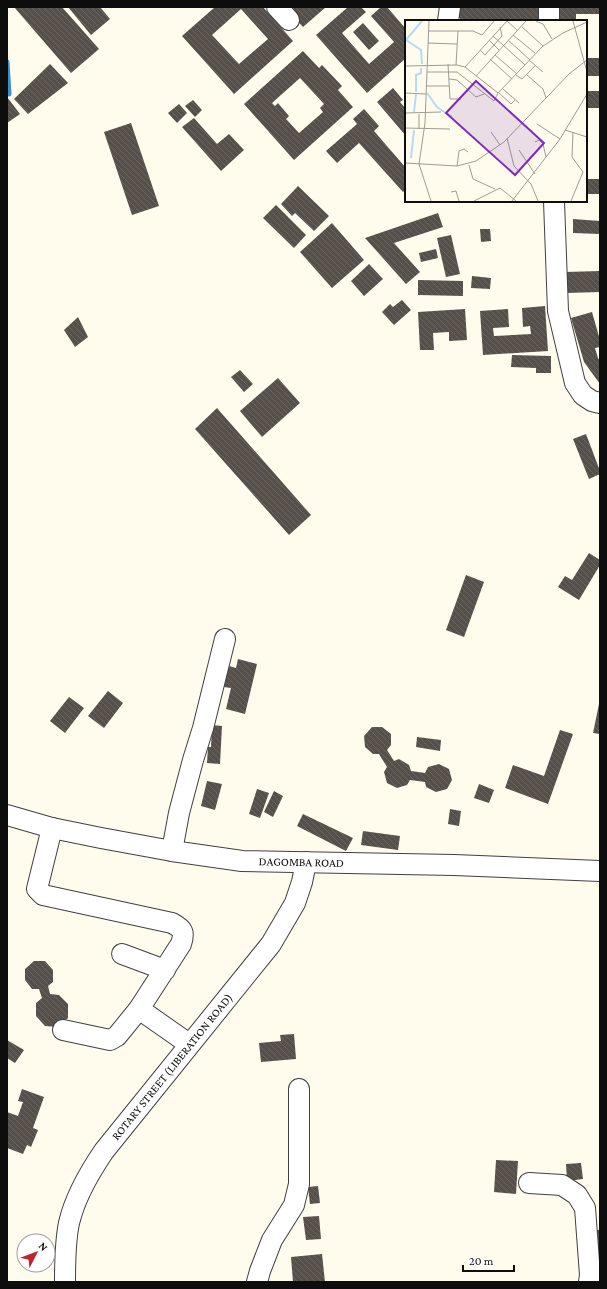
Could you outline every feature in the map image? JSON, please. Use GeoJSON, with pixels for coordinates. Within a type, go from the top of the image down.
{"type":"FeatureCollection","features":[{"type":"Feature","properties":{"kind":"street"},"geometry":{"type":"LineString","coordinates":[[448,20],[450,7]]}},
{"type":"Feature","properties":{"kind":"street"},"geometry":{"type":"LineString","coordinates":[[549,7],[549,20]]}},
{"type":"Feature","properties":{"kind":"street"},"geometry":{"type":"LineString","coordinates":[[554,202],[558,311],[561,325],[575,383],[582,395],[592,401],[600,403]]}},
{"type":"Feature","properties":{"kind":"street"},"geometry":{"type":"LineString","coordinates":[[172,851],[193,760],[203,728],[225,639]]}},
{"type":"Feature","properties":{"kind":"street","name":"DAGOMBA ROAD"},"geometry":{"type":"LineString","coordinates":[[7,814],[52,828],[172,851],[242,861],[600,871]]}},
{"type":"Feature","properties":{"kind":"street"},"geometry":{"type":"LineString","coordinates":[[52,828],[38,889],[42,895],[172,923],[183,930],[184,936],[182,944],[139,1009],[117,1036],[110,1040],[63,1030]]}},
{"type":"Feature","properties":{"kind":"street","name":"ROTARY STREET (LIBERATION ROAD)"},"geometry":{"type":"LineString","coordinates":[[65,1282],[65,1254],[69,1223],[89,1172],[104,1151],[275,937],[295,903],[302,882],[306,862]]}},
{"type":"Feature","properties":{"kind":"street"},"geometry":{"type":"LineString","coordinates":[[122,954],[165,970]]}},
{"type":"Feature","properties":{"kind":"street"},"geometry":{"type":"LineString","coordinates":[[139,1009],[189,1044]]}},
{"type":"Feature","properties":{"kind":"street"},"geometry":{"type":"LineString","coordinates":[[258,1282],[260,1271],[272,1240],[294,1205],[300,1184],[299,1089]]}},
{"type":"Feature","properties":{"kind":"street"},"geometry":{"type":"LineString","coordinates":[[529,1183],[562,1185],[577,1195],[585,1208],[590,1275],[589,1282]]}},
{"type":"Feature","properties":{"kind":"building"},"geometry":{"type":"Polygon","coordinates":[[[14,7],[62,7],[99,49],[71,73],[14,7]]]}},
{"type":"Feature","properties":{"kind":"building"},"geometry":{"type":"Polygon","coordinates":[[[68,7],[100,7],[110,19],[91,35],[68,7]]]}},
{"type":"Feature","properties":{"kind":"building"},"geometry":{"type":"Polygon","coordinates":[[[215,7],[263,7],[293,41],[234,94],[182,36],[215,7]],[[241,9],[212,35],[239,64],[268,39],[241,9]]]}},
{"type":"Feature","properties":{"kind":"building"},"geometry":{"type":"Polygon","coordinates":[[[295,7],[326,7],[303,27],[289,12],[295,7]]]}},
{"type":"Feature","properties":{"kind":"building"},"geometry":{"type":"Polygon","coordinates":[[[348,7],[361,7],[366,12],[342,33],[369,64],[394,42],[371,16],[381,7],[387,7],[405,28],[405,59],[367,93],[316,35],[348,7]]]}},
{"type":"Feature","properties":{"kind":"building"},"geometry":{"type":"Polygon","coordinates":[[[453,7],[539,7],[539,20],[460,20],[460,18],[454,18],[453,7]]]}},
{"type":"Feature","properties":{"kind":"building"},"geometry":{"type":"Polygon","coordinates":[[[555,7],[600,7],[600,14],[576,14],[576,20],[555,20],[555,7]]]}},
{"type":"Feature","properties":{"kind":"building"},"geometry":{"type":"Polygon","coordinates":[[[363,23],[379,41],[369,50],[353,32],[363,23]]]}},
{"type":"Feature","properties":{"kind":"building"},"geometry":{"type":"Polygon","coordinates":[[[303,51],[319,68],[322,65],[342,86],[338,90],[353,107],[294,160],[244,104],[303,51]],[[300,78],[272,103],[275,106],[278,103],[289,116],[286,119],[299,133],[323,112],[320,108],[324,104],[300,78]]]}},
{"type":"Feature","properties":{"kind":"building"},"geometry":{"type":"Polygon","coordinates":[[[587,58],[600,58],[600,76],[587,76],[587,58]]]}},
{"type":"Feature","properties":{"kind":"building"},"geometry":{"type":"Polygon","coordinates":[[[50,64],[68,83],[28,114],[14,99],[50,64]]]}},
{"type":"Feature","properties":{"kind":"building"},"geometry":{"type":"Polygon","coordinates":[[[393,88],[403,100],[400,102],[405,108],[405,135],[377,102],[393,88]]]}},
{"type":"Feature","properties":{"kind":"building"},"geometry":{"type":"Polygon","coordinates":[[[587,91],[600,91],[600,108],[587,108],[587,91]]]}},
{"type":"Feature","properties":{"kind":"building"},"geometry":{"type":"Polygon","coordinates":[[[7,97],[20,114],[7,123],[7,97]]]}},
{"type":"Feature","properties":{"kind":"building"},"geometry":{"type":"Polygon","coordinates":[[[193,100],[202,110],[195,117],[185,106],[193,100]]]}},
{"type":"Feature","properties":{"kind":"building"},"geometry":{"type":"Polygon","coordinates":[[[179,104],[187,113],[177,123],[168,113],[179,104]]]}},
{"type":"Feature","properties":{"kind":"building"},"geometry":{"type":"Polygon","coordinates":[[[364,109],[379,126],[374,131],[405,167],[405,190],[403,192],[359,143],[337,163],[326,151],[357,124],[353,119],[364,109]]]}},
{"type":"Feature","properties":{"kind":"building"},"geometry":{"type":"Polygon","coordinates":[[[194,118],[217,144],[229,134],[244,150],[221,171],[182,127],[194,118]]]}},
{"type":"Feature","properties":{"kind":"building"},"geometry":{"type":"Polygon","coordinates":[[[131,123],[159,206],[132,215],[104,132],[131,123]]]}},
{"type":"Feature","properties":{"kind":"building"},"geometry":{"type":"Polygon","coordinates":[[[587,179],[600,179],[600,194],[587,194],[587,179]]]}},
{"type":"Feature","properties":{"kind":"building"},"geometry":{"type":"Polygon","coordinates":[[[298,186],[329,216],[314,231],[295,213],[292,216],[281,204],[298,186]]]}},
{"type":"Feature","properties":{"kind":"building"},"geometry":{"type":"Polygon","coordinates":[[[276,205],[306,235],[294,248],[263,218],[276,205]]]}},
{"type":"Feature","properties":{"kind":"building"},"geometry":{"type":"Polygon","coordinates":[[[438,213],[443,227],[394,243],[420,272],[406,284],[365,238],[438,213]]]}},
{"type":"Feature","properties":{"kind":"building"},"geometry":{"type":"Polygon","coordinates":[[[573,219],[600,221],[600,234],[573,233],[573,219]]]}},
{"type":"Feature","properties":{"kind":"building"},"geometry":{"type":"Polygon","coordinates":[[[332,223],[364,260],[332,288],[300,252],[332,223]]]}},
{"type":"Feature","properties":{"kind":"building"},"geometry":{"type":"Polygon","coordinates":[[[480,229],[490,229],[491,241],[481,242],[480,229]]]}},
{"type":"Feature","properties":{"kind":"building"},"geometry":{"type":"Polygon","coordinates":[[[451,235],[460,274],[446,277],[437,238],[451,235]]]}},
{"type":"Feature","properties":{"kind":"building"},"geometry":{"type":"Polygon","coordinates":[[[436,249],[438,258],[421,262],[419,253],[436,249]]]}},
{"type":"Feature","properties":{"kind":"building"},"geometry":{"type":"Polygon","coordinates":[[[369,264],[383,279],[364,296],[351,281],[369,264]]]}},
{"type":"Feature","properties":{"kind":"building"},"geometry":{"type":"Polygon","coordinates":[[[600,271],[600,292],[566,293],[565,272],[600,271]]]}},
{"type":"Feature","properties":{"kind":"building"},"geometry":{"type":"Polygon","coordinates":[[[472,276],[491,278],[490,289],[471,288],[472,276]]]}},
{"type":"Feature","properties":{"kind":"building"},"geometry":{"type":"Polygon","coordinates":[[[418,280],[463,281],[463,296],[418,295],[418,280]]]}},
{"type":"Feature","properties":{"kind":"building"},"geometry":{"type":"Polygon","coordinates":[[[402,300],[411,310],[394,325],[382,312],[390,304],[393,307],[402,300]]]}},
{"type":"Feature","properties":{"kind":"building"},"geometry":{"type":"Polygon","coordinates":[[[545,306],[548,351],[483,355],[480,311],[508,309],[509,327],[493,328],[494,336],[531,334],[530,326],[523,327],[522,308],[545,306]]]}},
{"type":"Feature","properties":{"kind":"building"},"geometry":{"type":"Polygon","coordinates":[[[465,309],[467,340],[449,341],[449,332],[433,333],[434,350],[420,350],[418,312],[465,309]]]}},
{"type":"Feature","properties":{"kind":"building"},"geometry":{"type":"Polygon","coordinates":[[[592,312],[600,340],[600,347],[595,348],[600,361],[600,384],[584,362],[571,318],[592,312]]]}},
{"type":"Feature","properties":{"kind":"building"},"geometry":{"type":"Polygon","coordinates":[[[78,317],[88,337],[75,347],[64,330],[78,317]]]}},
{"type":"Feature","properties":{"kind":"building"},"geometry":{"type":"Polygon","coordinates":[[[512,355],[551,356],[551,373],[536,373],[536,368],[511,367],[512,355]]]}},
{"type":"Feature","properties":{"kind":"building"},"geometry":{"type":"Polygon","coordinates":[[[240,370],[253,384],[244,392],[231,377],[240,370]]]}},
{"type":"Feature","properties":{"kind":"building"},"geometry":{"type":"Polygon","coordinates":[[[278,378],[300,403],[262,437],[240,411],[278,378]]]}},
{"type":"Feature","properties":{"kind":"building"},"geometry":{"type":"Polygon","coordinates":[[[217,408],[311,515],[289,535],[195,429],[217,408]]]}},
{"type":"Feature","properties":{"kind":"building"},"geometry":{"type":"Polygon","coordinates":[[[586,434],[600,471],[600,474],[589,479],[573,439],[586,434]]]}},
{"type":"Feature","properties":{"kind":"building"},"geometry":{"type":"Polygon","coordinates":[[[589,553],[600,560],[600,565],[579,600],[558,587],[565,576],[572,580],[589,553]]]}},
{"type":"Feature","properties":{"kind":"building"},"geometry":{"type":"Polygon","coordinates":[[[466,575],[484,582],[464,637],[446,630],[466,575]]]}},
{"type":"Feature","properties":{"kind":"building"},"geometry":{"type":"Polygon","coordinates":[[[238,659],[257,664],[245,714],[226,709],[231,688],[224,687],[229,666],[236,668],[238,659]]]}},
{"type":"Feature","properties":{"kind":"building"},"geometry":{"type":"Polygon","coordinates":[[[108,691],[123,703],[104,728],[88,716],[108,691]]]}},
{"type":"Feature","properties":{"kind":"building"},"geometry":{"type":"Polygon","coordinates":[[[69,697],[84,708],[65,733],[50,721],[69,697]]]}},
{"type":"Feature","properties":{"kind":"building"},"geometry":{"type":"Polygon","coordinates":[[[600,704],[600,734],[593,733],[600,704]]]}},
{"type":"Feature","properties":{"kind":"building"},"geometry":{"type":"Polygon","coordinates":[[[212,725],[222,726],[220,764],[207,763],[208,747],[211,747],[212,725]]]}},
{"type":"Feature","properties":{"kind":"building"},"geometry":{"type":"Polygon","coordinates":[[[372,727],[382,727],[391,734],[391,745],[387,750],[394,761],[399,759],[409,765],[411,771],[425,773],[428,767],[439,764],[449,769],[452,780],[447,789],[436,792],[426,787],[425,782],[410,780],[407,785],[397,788],[387,783],[384,772],[387,767],[379,754],[373,754],[365,747],[364,736],[372,727]]]}},
{"type":"Feature","properties":{"kind":"building"},"geometry":{"type":"Polygon","coordinates":[[[560,730],[573,734],[548,804],[505,788],[513,765],[544,776],[560,730]]]}},
{"type":"Feature","properties":{"kind":"building"},"geometry":{"type":"Polygon","coordinates":[[[417,737],[441,740],[440,751],[416,747],[417,737]]]}},
{"type":"Feature","properties":{"kind":"building"},"geometry":{"type":"Polygon","coordinates":[[[207,781],[222,784],[215,810],[201,806],[207,781]]]}},
{"type":"Feature","properties":{"kind":"building"},"geometry":{"type":"Polygon","coordinates":[[[479,784],[494,790],[489,803],[474,798],[479,784]]]}},
{"type":"Feature","properties":{"kind":"building"},"geometry":{"type":"Polygon","coordinates":[[[257,789],[269,793],[260,818],[249,814],[257,789]]]}},
{"type":"Feature","properties":{"kind":"building"},"geometry":{"type":"Polygon","coordinates":[[[274,791],[283,796],[273,817],[264,812],[274,791]]]}},
{"type":"Feature","properties":{"kind":"building"},"geometry":{"type":"Polygon","coordinates":[[[450,809],[461,811],[459,826],[448,824],[450,809]]]}},
{"type":"Feature","properties":{"kind":"building"},"geometry":{"type":"Polygon","coordinates":[[[303,814],[353,838],[346,851],[297,826],[303,814]]]}},
{"type":"Feature","properties":{"kind":"building"},"geometry":{"type":"Polygon","coordinates":[[[363,831],[400,836],[398,850],[361,845],[363,831]]]}},
{"type":"Feature","properties":{"kind":"building"},"geometry":{"type":"Polygon","coordinates":[[[34,961],[45,961],[53,970],[53,982],[48,986],[50,994],[59,995],[68,1004],[68,1018],[58,1027],[45,1026],[36,1016],[36,1003],[42,998],[39,989],[32,989],[25,980],[25,969],[34,961]]]}},
{"type":"Feature","properties":{"kind":"building"},"geometry":{"type":"Polygon","coordinates":[[[294,1034],[296,1059],[261,1062],[259,1043],[281,1041],[280,1035],[294,1034]]]}},
{"type":"Feature","properties":{"kind":"building"},"geometry":{"type":"Polygon","coordinates":[[[7,1040],[24,1050],[15,1063],[7,1058],[7,1040]]]}},
{"type":"Feature","properties":{"kind":"building"},"geometry":{"type":"Polygon","coordinates":[[[22,1089],[44,1097],[33,1128],[38,1130],[31,1147],[27,1145],[23,1154],[7,1148],[7,1112],[18,1116],[23,1102],[18,1101],[22,1089]]]}},
{"type":"Feature","properties":{"kind":"building"},"geometry":{"type":"Polygon","coordinates":[[[496,1160],[518,1161],[516,1194],[494,1192],[496,1160]]]}},
{"type":"Feature","properties":{"kind":"building"},"geometry":{"type":"Polygon","coordinates":[[[581,1163],[583,1179],[567,1181],[566,1164],[581,1163]]]}},
{"type":"Feature","properties":{"kind":"building"},"geometry":{"type":"Polygon","coordinates":[[[318,1186],[320,1203],[310,1204],[308,1187],[318,1186]]]}},
{"type":"Feature","properties":{"kind":"building"},"geometry":{"type":"Polygon","coordinates":[[[319,1216],[321,1239],[306,1240],[303,1217],[319,1216]]]}},
{"type":"Feature","properties":{"kind":"building"},"geometry":{"type":"Polygon","coordinates":[[[591,1230],[600,1230],[600,1271],[595,1272],[591,1230]]]}},
{"type":"Feature","properties":{"kind":"building"},"geometry":{"type":"Polygon","coordinates":[[[322,1254],[325,1282],[293,1282],[291,1257],[322,1254]]]}},
{"type":"Feature","properties":{"kind":"waterway"},"geometry":{"type":"LineString","coordinates":[[7,62],[9,94]]}}]}
